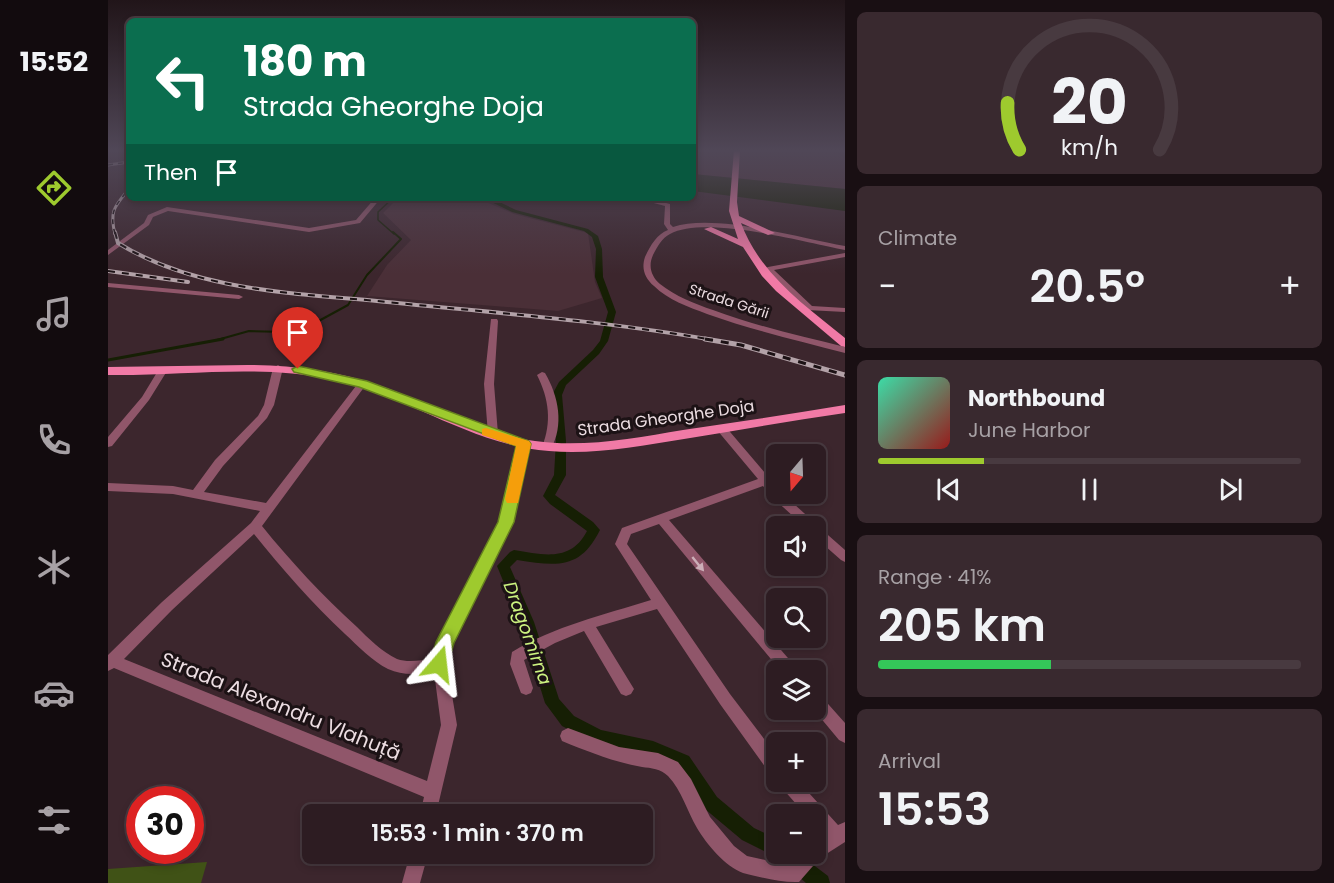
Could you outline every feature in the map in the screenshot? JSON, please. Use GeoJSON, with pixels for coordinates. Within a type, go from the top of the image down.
{"type":"FeatureCollection","features":[{"type":"Feature","properties":{"kind":"main road"},"geometry":{"type":"LineString","coordinates":[[735,191],[734,217],[744,245],[767,277],[845,344]]}},
{"type":"Feature","properties":{"kind":"main road"},"geometry":{"type":"LineString","coordinates":[[706,227],[734,217],[771,234]]}},
{"type":"Feature","properties":{"kind":"main road"},"geometry":{"type":"LineString","coordinates":[[706,227],[744,245]]}},
{"type":"Feature","properties":{"kind":"main road"},"geometry":{"type":"LineString","coordinates":[[744,245],[755,237],[771,234]]}},
{"type":"Feature","properties":{"kind":"main road","name":"Strada Gheorghe Doja"},"geometry":{"type":"LineString","coordinates":[[110,372],[278,368],[314,372],[362,384],[493,435],[524,444],[550,447],[570,448],[630,443],[845,409]]}},
{"type":"Feature","properties":{"kind":"street"},"geometry":{"type":"LineString","coordinates":[[108,253],[150,220],[148,218],[169,208],[295,229],[329,229],[358,222],[376,201]]}},
{"type":"Feature","properties":{"kind":"street"},"geometry":{"type":"LineString","coordinates":[[651,201],[669,205],[667,224],[672,230],[692,227],[739,229],[797,239],[845,254]]}},
{"type":"Feature","properties":{"kind":"street","name":"Strada Gării"},"geometry":{"type":"LineString","coordinates":[[672,230],[659,240],[647,262],[648,275],[660,288],[675,297],[712,311],[845,350]]}},
{"type":"Feature","properties":{"kind":"street"},"geometry":{"type":"LineString","coordinates":[[845,254],[768,269],[810,308],[845,310]]}},
{"type":"Feature","properties":{"kind":"street"},"geometry":{"type":"LineString","coordinates":[[108,285],[239,297]]}},
{"type":"Feature","properties":{"kind":"street"},"geometry":{"type":"LineString","coordinates":[[493,435],[489,384],[494,321]]}},
{"type":"Feature","properties":{"kind":"street"},"geometry":{"type":"LineString","coordinates":[[197,493],[219,463],[262,418],[269,405],[278,368]]}},
{"type":"Feature","properties":{"kind":"street"},"geometry":{"type":"LineString","coordinates":[[108,444],[146,398],[162,371]]}},
{"type":"Feature","properties":{"kind":"street"},"geometry":{"type":"LineString","coordinates":[[542,375],[553,398],[554,430],[550,447]]}},
{"type":"Feature","properties":{"kind":"street"},"geometry":{"type":"LineString","coordinates":[[111,663],[167,606],[255,526],[362,384]]}},
{"type":"Feature","properties":{"kind":"street"},"geometry":{"type":"LineString","coordinates":[[721,428],[765,481],[801,516]]}},
{"type":"Feature","properties":{"kind":"street"},"geometry":{"type":"LineString","coordinates":[[430,804],[449,725],[449,710],[439,664],[445,642],[506,522],[524,444]]}},
{"type":"Feature","properties":{"kind":"street"},"geometry":{"type":"LineString","coordinates":[[765,481],[626,531],[621,544],[725,699],[766,754]]}},
{"type":"Feature","properties":{"kind":"street"},"geometry":{"type":"LineString","coordinates":[[108,487],[197,493],[268,508]]}},
{"type":"Feature","properties":{"kind":"street"},"geometry":{"type":"LineString","coordinates":[[661,518],[722,594],[780,660]]}},
{"type":"Feature","properties":{"kind":"street"},"geometry":{"type":"LineString","coordinates":[[255,526],[338,615],[385,660],[412,668],[439,664]]}},
{"type":"Feature","properties":{"kind":"street"},"geometry":{"type":"LineString","coordinates":[[826,540],[845,557]]}},
{"type":"Feature","properties":{"kind":"street"},"geometry":{"type":"LineString","coordinates":[[526,688],[517,664],[517,657],[528,650],[588,626],[661,602]]}},
{"type":"Feature","properties":{"kind":"street"},"geometry":{"type":"LineString","coordinates":[[588,626],[626,689]]}},
{"type":"Feature","properties":{"kind":"street","name":"Strada Alexandru Vlahuță"},"geometry":{"type":"LineString","coordinates":[[111,663],[433,792]]}},
{"type":"Feature","properties":{"kind":"street"},"geometry":{"type":"LineString","coordinates":[[826,713],[845,735]]}},
{"type":"Feature","properties":{"kind":"street"},"geometry":{"type":"LineString","coordinates":[[568,736],[619,755],[658,761],[672,768],[685,785],[704,822],[729,852],[743,864],[792,875],[802,864]]}},
{"type":"Feature","properties":{"kind":"street"},"geometry":{"type":"LineString","coordinates":[[798,792],[840,834],[826,844]]}},
{"type":"Feature","properties":{"kind":"street"},"geometry":{"type":"LineString","coordinates":[[411,883],[416,864]]}},
{"type":"Feature","properties":{"kind":"shaded area"},"geometry":{"type":"Polygon","coordinates":[[[696,191],[696,191],[845,191],[845,211],[696,191]]]}},
{"type":"Feature","properties":{"kind":"shaded area"},"geometry":{"type":"Polygon","coordinates":[[[395,201],[484,201],[514,214],[588,233],[595,282],[602,298],[558,311],[367,296],[387,265],[411,240],[383,213],[395,201]]]}},
{"type":"Feature","properties":{"kind":"green space"},"geometry":{"type":"Polygon","coordinates":[[[207,862],[201,883],[108,883],[108,869],[207,862]]]}},
{"type":"Feature","properties":{"kind":"waterway"},"geometry":{"type":"LineString","coordinates":[[390,201],[378,212],[378,220],[394,234]]}},
{"type":"Feature","properties":{"kind":"waterway","name":"Dragomirna"},"geometry":{"type":"LineString","coordinates":[[492,201],[514,211],[586,230],[595,236],[599,249],[599,277],[612,312],[604,341],[596,352],[562,384],[557,395],[561,441],[560,475],[549,496],[594,530],[588,542],[580,551],[571,556],[561,559],[539,559],[514,555],[503,566],[527,622],[553,703],[568,721],[599,737],[653,749],[683,762],[711,803],[748,834],[766,843]]}},
{"type":"Feature","properties":{"kind":"waterway"},"geometry":{"type":"LineString","coordinates":[[217,340],[249,331],[286,332],[315,323],[348,305],[367,275],[401,239],[393,232]]}},
{"type":"Feature","properties":{"kind":"waterway"},"geometry":{"type":"LineString","coordinates":[[108,360],[223,339]]}},
{"type":"Feature","properties":{"kind":"waterway","name":"Dragomirna"},"geometry":{"type":"LineString","coordinates":[[797,864],[821,883]]}},
{"type":"Feature","properties":{"kind":"railway"},"geometry":{"type":"LineString","coordinates":[[115,234],[113,214],[126,193]]}},
{"type":"Feature","properties":{"kind":"railway"},"geometry":{"type":"LineString","coordinates":[[115,232],[118,243],[149,259],[181,272],[248,288],[592,323],[713,340]]}},
{"type":"Feature","properties":{"kind":"railway"},"geometry":{"type":"LineString","coordinates":[[108,271],[188,282]]}},
{"type":"Feature","properties":{"kind":"railway"},"geometry":{"type":"LineString","coordinates":[[705,339],[741,345],[845,375]]}},
{"type":"Feature","properties":{"kind":"slow traffic"},"geometry":{"type":"LineString","coordinates":[[486,432],[524,444],[513,499]]}},
{"type":"Feature","properties":{"kind":"route"},"geometry":{"type":"LineString","coordinates":[[298,369],[333,375],[375,388],[493,435],[524,444],[506,522],[445,642],[439,664]]}}]}
